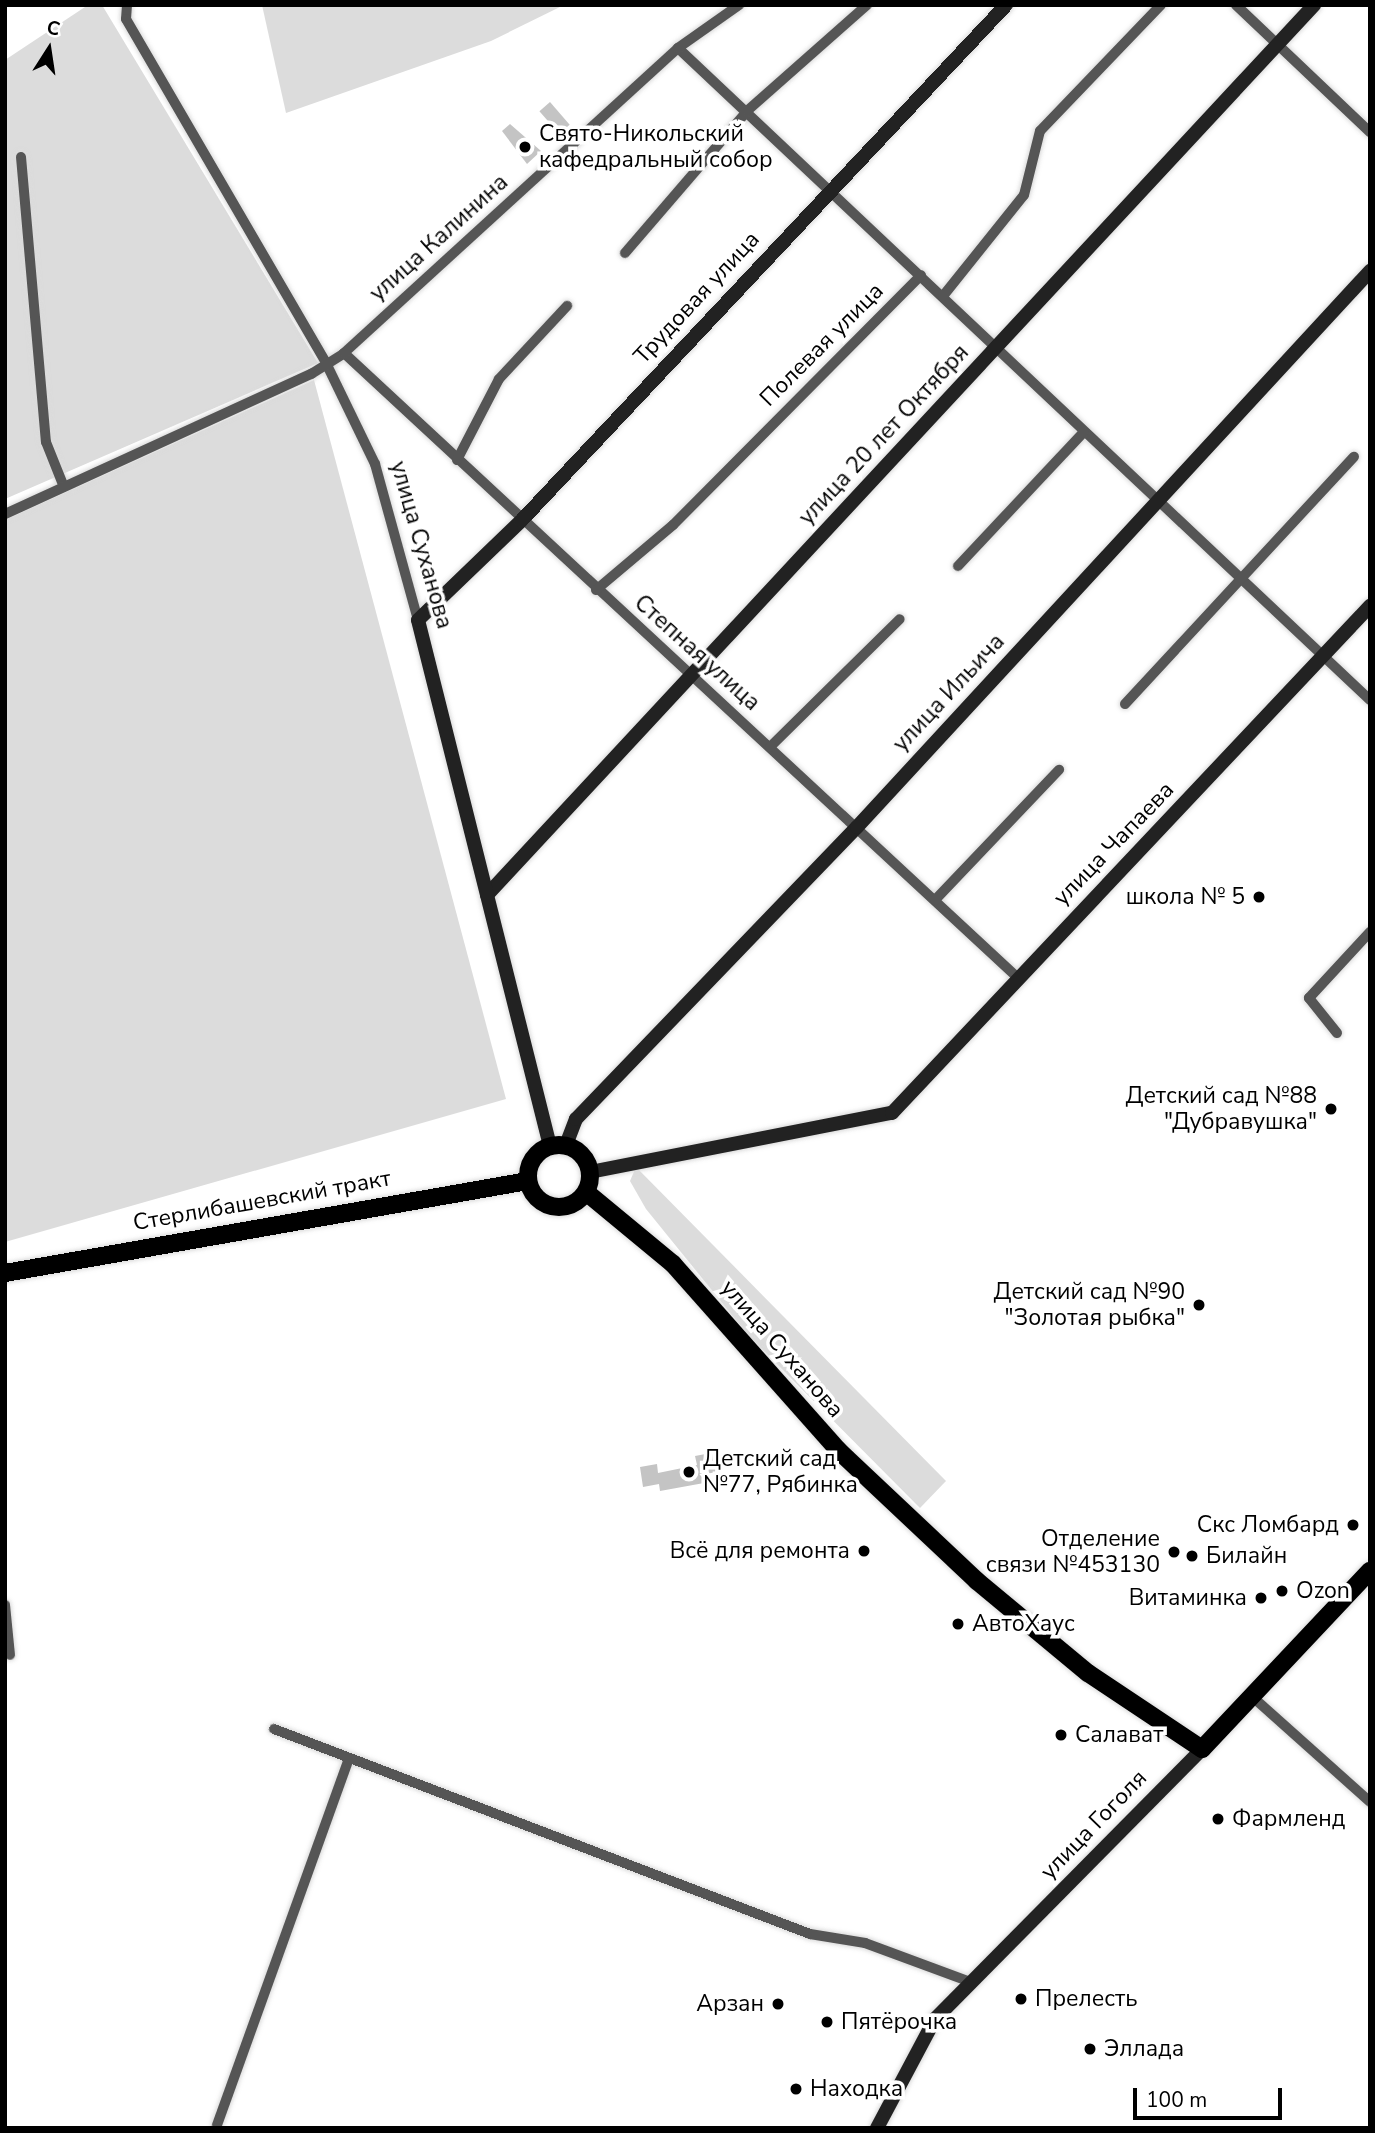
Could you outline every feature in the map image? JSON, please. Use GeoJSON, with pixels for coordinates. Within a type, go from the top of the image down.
{"type":"FeatureCollection","features":[{"type":"Feature","properties":{"kind":"main road","name":"Трудовая улица"},"geometry":{"type":"LineString","coordinates":[[418,620],[521,521],[831,187],[1006,5]]}},
{"type":"Feature","properties":{"kind":"main road","name":"улица 20 лет Октября"},"geometry":{"type":"LineString","coordinates":[[486,895],[997,349],[1314,5]]}},
{"type":"Feature","properties":{"kind":"main road","name":"улица Ильича"},"geometry":{"type":"LineString","coordinates":[[558,1146],[576,1119],[857,827],[1370,271]]}},
{"type":"Feature","properties":{"kind":"main road","name":"улица Чапаева"},"geometry":{"type":"LineString","coordinates":[[590,1171],[892,1113],[1370,606]]}},
{"type":"Feature","properties":{"kind":"main road","name":"улица Суханова"},"geometry":{"type":"LineString","coordinates":[[418,620],[486,895],[558,1146]]}},
{"type":"Feature","properties":{"kind":"main road"},"geometry":{"type":"LineString","coordinates":[[558,1146],[581,1153],[590,1171],[586,1192],[571,1205],[550,1206],[528,1181],[535,1156],[558,1146]]}},
{"type":"Feature","properties":{"kind":"main road","name":"Стерлибашевский тракт"},"geometry":{"type":"LineString","coordinates":[[5,1273],[528,1181]]}},
{"type":"Feature","properties":{"kind":"main road","name":"улица Суханова"},"geometry":{"type":"LineString","coordinates":[[586,1192],[673,1264],[838,1450],[976,1581],[1088,1673],[1202,1749]]}},
{"type":"Feature","properties":{"kind":"main road","name":"улица Гоголя"},"geometry":{"type":"LineString","coordinates":[[877,2128],[920,2040],[1202,1749],[1255,1699],[1370,1571]]}},
{"type":"Feature","properties":{"kind":"street","name":"улица Суханова"},"geometry":{"type":"LineString","coordinates":[[127,5],[126,19],[207,169],[326,363],[375,464],[418,620]]}},
{"type":"Feature","properties":{"kind":"street","name":"улица Калинина"},"geometry":{"type":"LineString","coordinates":[[5,514],[344,353],[678,48],[739,5]]}},
{"type":"Feature","properties":{"kind":"street"},"geometry":{"type":"LineString","coordinates":[[943,296],[1024,195],[1040,131],[1161,5]]}},
{"type":"Feature","properties":{"kind":"street"},"geometry":{"type":"LineString","coordinates":[[1236,5],[1368,128]]}},
{"type":"Feature","properties":{"kind":"street"},"geometry":{"type":"LineString","coordinates":[[625,253],[747,111],[867,6]]}},
{"type":"Feature","properties":{"kind":"street"},"geometry":{"type":"LineString","coordinates":[[678,48],[831,187],[1084,432],[1322,658],[1370,700]]}},
{"type":"Feature","properties":{"kind":"street"},"geometry":{"type":"LineString","coordinates":[[21,157],[46,442],[64,487]]}},
{"type":"Feature","properties":{"kind":"street","name":"Полевая улица"},"geometry":{"type":"LineString","coordinates":[[752,444],[921,275]]}},
{"type":"Feature","properties":{"kind":"street"},"geometry":{"type":"LineString","coordinates":[[457,460],[499,379],[567,306]]}},
{"type":"Feature","properties":{"kind":"street","name":"Степная улица"},"geometry":{"type":"LineString","coordinates":[[344,353],[521,521],[770,747],[1018,978]]}},
{"type":"Feature","properties":{"kind":"street"},"geometry":{"type":"LineString","coordinates":[[958,566],[1084,432]]}},
{"type":"Feature","properties":{"kind":"street","name":"Степная улица"},"geometry":{"type":"LineString","coordinates":[[596,590],[752,444]]}},
{"type":"Feature","properties":{"kind":"street"},"geometry":{"type":"LineString","coordinates":[[1125,704],[1354,457]]}},
{"type":"Feature","properties":{"kind":"street"},"geometry":{"type":"LineString","coordinates":[[770,747],[900,619]]}},
{"type":"Feature","properties":{"kind":"street"},"geometry":{"type":"LineString","coordinates":[[935,900],[1059,769]]}},
{"type":"Feature","properties":{"kind":"street"},"geometry":{"type":"LineString","coordinates":[[1338,1032],[1309,998],[1370,932]]}},
{"type":"Feature","properties":{"kind":"street"},"geometry":{"type":"LineString","coordinates":[[5,1605],[10,1655]]}},
{"type":"Feature","properties":{"kind":"street"},"geometry":{"type":"LineString","coordinates":[[1255,1699],[1370,1802]]}},
{"type":"Feature","properties":{"kind":"street"},"geometry":{"type":"LineString","coordinates":[[274,1729],[810,1934],[865,1943],[973,1983]]}},
{"type":"Feature","properties":{"kind":"street"},"geometry":{"type":"LineString","coordinates":[[217,2125],[349,1758]]}},
{"type":"Feature","properties":{"kind":"shaded area"},"geometry":{"type":"Polygon","coordinates":[[[88,5],[102,5],[318,363],[5,499],[5,60],[88,5]]]}},
{"type":"Feature","properties":{"kind":"shaded area"},"geometry":{"type":"Polygon","coordinates":[[[262,5],[564,5],[491,41],[286,113],[262,5]]]}},
{"type":"Feature","properties":{"kind":"shaded area"},"geometry":{"type":"Polygon","coordinates":[[[314,380],[506,1099],[5,1242],[5,520],[314,380]]]}},
{"type":"Feature","properties":{"kind":"shaded area"},"geometry":{"type":"Polygon","coordinates":[[[636,1167],[946,1481],[920,1508],[749,1336],[646,1209],[630,1181],[636,1167]]]}},
{"type":"Feature","properties":{"kind":"building"},"geometry":{"type":"Polygon","coordinates":[[[550,102],[570,125],[559,134],[539,111],[550,102]]]}},
{"type":"Feature","properties":{"kind":"building","name":"Свято-Никольский кафедральный собор"},"geometry":{"type":"Polygon","coordinates":[[[510,124],[541,151],[527,164],[502,131],[510,124]]]}},
{"type":"Feature","properties":{"kind":"building","name":"Детский сад №77, Рябинка"},"geometry":{"type":"Polygon","coordinates":[[[716,1452],[720,1471],[702,1475],[704,1483],[660,1491],[659,1484],[643,1487],[640,1467],[657,1464],[658,1473],[697,1465],[695,1456],[716,1452]]]}},
{"type":"Feature","properties":{"kind":"place","name":"Свято-Никольский кафедральный собор"},"geometry":{"type":"Point","coordinates":[525,147]}},
{"type":"Feature","properties":{"kind":"place","name":"школа № 5"},"geometry":{"type":"Point","coordinates":[1259,897]}},
{"type":"Feature","properties":{"kind":"place","name":"Детский сад №88 \"Дубравушка\""},"geometry":{"type":"Point","coordinates":[1331,1109]}},
{"type":"Feature","properties":{"kind":"place","name":"Детский сад №90 \"Золотая рыбка\""},"geometry":{"type":"Point","coordinates":[1199,1305]}},
{"type":"Feature","properties":{"kind":"place","name":"Детский сад №77, Рябинка"},"geometry":{"type":"Point","coordinates":[689,1472]}},
{"type":"Feature","properties":{"kind":"place","name":"Скс Ломбард"},"geometry":{"type":"Point","coordinates":[1353,1525]}},
{"type":"Feature","properties":{"kind":"place","name":"Всё для ремонта"},"geometry":{"type":"Point","coordinates":[864,1551]}},
{"type":"Feature","properties":{"kind":"place","name":"Отделение связи №453130"},"geometry":{"type":"Point","coordinates":[1174,1552]}},
{"type":"Feature","properties":{"kind":"place","name":"Билайн"},"geometry":{"type":"Point","coordinates":[1192,1556]}},
{"type":"Feature","properties":{"kind":"place","name":"Ozon"},"geometry":{"type":"Point","coordinates":[1282,1591]}},
{"type":"Feature","properties":{"kind":"place","name":"Витаминка"},"geometry":{"type":"Point","coordinates":[1261,1598]}},
{"type":"Feature","properties":{"kind":"place","name":"АвтоХаус"},"geometry":{"type":"Point","coordinates":[958,1624]}},
{"type":"Feature","properties":{"kind":"place","name":"Салават"},"geometry":{"type":"Point","coordinates":[1061,1735]}},
{"type":"Feature","properties":{"kind":"place","name":"Фармленд"},"geometry":{"type":"Point","coordinates":[1218,1819]}},
{"type":"Feature","properties":{"kind":"place","name":"Прелесть"},"geometry":{"type":"Point","coordinates":[1021,1999]}},
{"type":"Feature","properties":{"kind":"place","name":"Арзан"},"geometry":{"type":"Point","coordinates":[778,2004]}},
{"type":"Feature","properties":{"kind":"place","name":"Пятёрочка"},"geometry":{"type":"Point","coordinates":[827,2022]}},
{"type":"Feature","properties":{"kind":"place","name":"Эллада"},"geometry":{"type":"Point","coordinates":[1090,2049]}},
{"type":"Feature","properties":{"kind":"place","name":"Находка"},"geometry":{"type":"Point","coordinates":[796,2089]}}]}
